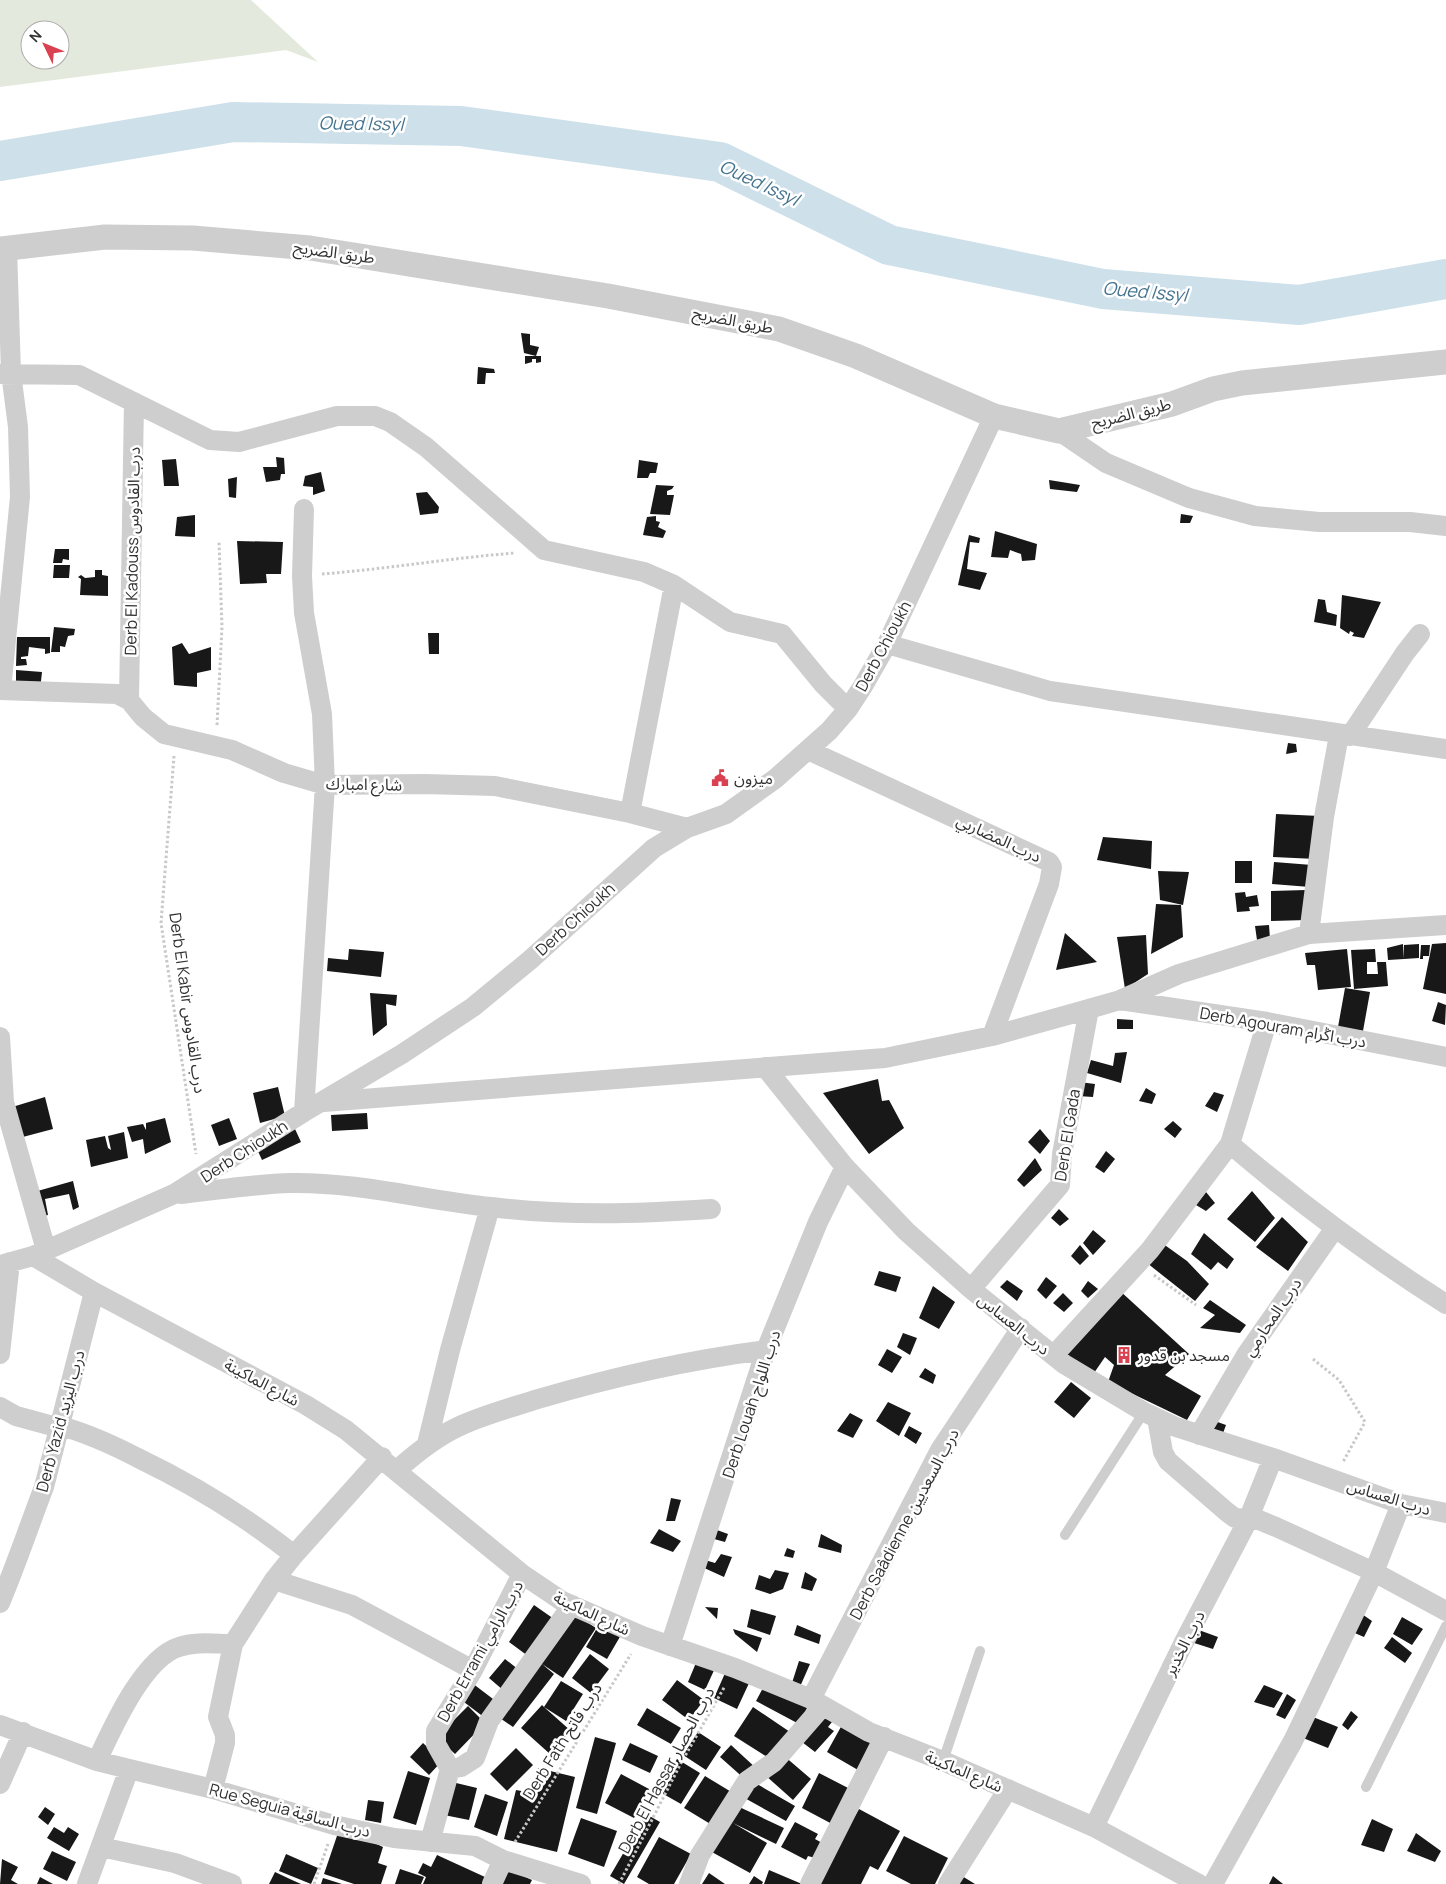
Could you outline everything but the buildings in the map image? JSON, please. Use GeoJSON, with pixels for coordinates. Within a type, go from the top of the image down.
{"type":"FeatureCollection","features":[{"type":"Feature","properties":{"kind":"street","name":"طريق الضريح"},"geometry":{"type":"LineString","coordinates":[[4,249],[105,238],[148,236],[202,239],[310,248],[599,295],[750,323],[810,338],[922,383],[994,416],[1059,431],[1172,404],[1213,389],[1242,383],[1446,362]]}},
{"type":"Feature","properties":{"kind":"street"},"geometry":{"type":"LineString","coordinates":[[4,249],[5,374],[18,427],[20,497],[0,690],[110,693],[129,700]]}},
{"type":"Feature","properties":{"kind":"street"},"geometry":{"type":"LineString","coordinates":[[5,374],[79,375],[204,437],[226,442],[239,442],[337,416],[375,416],[390,422],[426,447],[544,550],[644,572],[674,586],[730,622],[782,634],[823,684],[848,709]]}},
{"type":"Feature","properties":{"kind":"street","name":"Derb El Kadouss درب القادوس"},"geometry":{"type":"LineString","coordinates":[[129,700],[134,402]]}},
{"type":"Feature","properties":{"kind":"street","name":"Derb Chioukh"},"geometry":{"type":"LineString","coordinates":[[5,1264],[39,1253],[174,1194],[200,1180],[312,1107],[402,1054],[472,1007],[575,921],[654,848],[687,828],[726,814],[775,779],[808,750],[848,709],[886,644],[994,416]]}},
{"type":"Feature","properties":{"kind":"street"},"geometry":{"type":"LineString","coordinates":[[1059,431],[1106,463],[1189,498],[1255,516],[1319,522],[1410,522],[1446,526]]}},
{"type":"Feature","properties":{"kind":"street"},"geometry":{"type":"LineString","coordinates":[[304,509],[302,576],[304,613],[322,714],[325,785],[312,1107],[885,1058],[992,1036],[1120,1000],[1179,974],[1309,934],[1446,925]]}},
{"type":"Feature","properties":{"kind":"street"},"geometry":{"type":"LineString","coordinates":[[630,813],[674,586]]}},
{"type":"Feature","properties":{"kind":"street"},"geometry":{"type":"LineString","coordinates":[[1309,934],[1324,816],[1345,736],[1420,634]]}},
{"type":"Feature","properties":{"kind":"street"},"geometry":{"type":"LineString","coordinates":[[886,644],[1050,691],[1345,736],[1446,749]]}},
{"type":"Feature","properties":{"kind":"street","name":"شارع امبارك"},"geometry":{"type":"LineString","coordinates":[[129,700],[152,726],[175,738],[216,746],[247,756],[284,773],[325,785],[425,784],[495,786],[630,813],[687,828]]}},
{"type":"Feature","properties":{"kind":"street","name":"درب المضاربي"},"geometry":{"type":"LineString","coordinates":[[808,750],[1049,862],[1052,867],[1049,884],[992,1036]]}},
{"type":"Feature","properties":{"kind":"street","name":"Derb Agouram درب اڭرام"},"geometry":{"type":"LineString","coordinates":[[1120,1000],[1267,1022],[1446,1057]]}},
{"type":"Feature","properties":{"kind":"street","name":"Derb El Gada"},"geometry":{"type":"LineString","coordinates":[[971,1289],[1053,1196],[1060,1185],[1061,1160],[1089,1009]]}},
{"type":"Feature","properties":{"kind":"street"},"geometry":{"type":"LineString","coordinates":[[1054,1356],[1138,1262],[1230,1144],[1267,1022]]}},
{"type":"Feature","properties":{"kind":"street"},"geometry":{"type":"LineString","coordinates":[[0,1037],[4,1102],[39,1253]]}},
{"type":"Feature","properties":{"kind":"street","name":"درب العساس"},"geometry":{"type":"LineString","coordinates":[[765,1067],[845,1167],[906,1231],[971,1289],[1054,1356],[1151,1415],[1199,1434],[1273,1458],[1401,1504],[1446,1514]]}},
{"type":"Feature","properties":{"kind":"street"},"geometry":{"type":"LineString","coordinates":[[1230,1144],[1275,1182],[1335,1228],[1446,1304]]}},
{"type":"Feature","properties":{"kind":"street","name":"Derb Louah درب اللواح"},"geometry":{"type":"LineString","coordinates":[[670,1646],[766,1350],[818,1222],[845,1167]]}},
{"type":"Feature","properties":{"kind":"street"},"geometry":{"type":"LineString","coordinates":[[174,1194],[292,1184],[404,1193],[490,1207],[547,1212],[602,1214],[710,1209]]}},
{"type":"Feature","properties":{"kind":"street"},"geometry":{"type":"LineString","coordinates":[[427,1444],[450,1350],[490,1207]]}},
{"type":"Feature","properties":{"kind":"street","name":"درب المحارمي"},"geometry":{"type":"LineString","coordinates":[[1199,1434],[1246,1355],[1335,1228]]}},
{"type":"Feature","properties":{"kind":"street","name":"شارع الماكينة"},"geometry":{"type":"LineString","coordinates":[[39,1253],[94,1292],[306,1405],[346,1430],[522,1574],[562,1601],[642,1636],[735,1668],[816,1703],[851,1723],[943,1760],[1094,1827],[1199,1884]]}},
{"type":"Feature","properties":{"kind":"street"},"geometry":{"type":"LineString","coordinates":[[0,1354],[5,1264]]}},
{"type":"Feature","properties":{"kind":"street","name":"Derb Yazid درب اليزيد"},"geometry":{"type":"LineString","coordinates":[[0,1603],[44,1487],[94,1292]]}},
{"type":"Feature","properties":{"kind":"street","name":"Derb Saâdienne درب السعديين"},"geometry":{"type":"LineString","coordinates":[[689,1884],[700,1855],[747,1781],[774,1762],[816,1703],[940,1450],[1021,1328]]}},
{"type":"Feature","properties":{"kind":"street"},"geometry":{"type":"LineString","coordinates":[[213,1789],[225,1743],[225,1735],[218,1717],[232,1644],[274,1580],[294,1555],[389,1464],[463,1424],[576,1388],[713,1357],[766,1350]]}},
{"type":"Feature","properties":{"kind":"street"},"geometry":{"type":"LineString","coordinates":[[0,1407],[16,1416],[96,1436],[198,1488],[232,1509],[294,1555]]}},
{"type":"Feature","properties":{"kind":"street"},"geometry":{"type":"LineString","coordinates":[[1151,1415],[1163,1452],[1168,1461],[1235,1518],[1259,1520],[1268,1523],[1374,1572],[1446,1610]]}},
{"type":"Feature","properties":{"kind":"street","name":"درب الخدير"},"geometry":{"type":"LineString","coordinates":[[1094,1827],[1182,1644],[1248,1520],[1273,1458]]}},
{"type":"Feature","properties":{"kind":"street"},"geometry":{"type":"LineString","coordinates":[[1213,1884],[1293,1741],[1374,1572],[1401,1504]]}},
{"type":"Feature","properties":{"kind":"street","name":"Derb Errami درب الرامي"},"geometry":{"type":"LineString","coordinates":[[450,1769],[436,1744],[436,1731],[473,1670],[522,1574]]}},
{"type":"Feature","properties":{"kind":"street"},"geometry":{"type":"LineString","coordinates":[[274,1580],[352,1605],[473,1670]]}},
{"type":"Feature","properties":{"kind":"street"},"geometry":{"type":"LineString","coordinates":[[430,1842],[450,1769],[461,1767],[475,1758],[489,1721],[572,1605]]}},
{"type":"Feature","properties":{"kind":"street"},"geometry":{"type":"LineString","coordinates":[[97,1761],[133,1692],[169,1651],[192,1644],[232,1644]]}},
{"type":"Feature","properties":{"kind":"street","name":"Rue Seguia درب الساقية"},"geometry":{"type":"LineString","coordinates":[[0,1725],[97,1761],[213,1789],[334,1825],[394,1838],[475,1846],[504,1860],[581,1884]]}},
{"type":"Feature","properties":{"kind":"street"},"geometry":{"type":"LineString","coordinates":[[0,1784],[23,1732]]}},
{"type":"Feature","properties":{"kind":"street"},"geometry":{"type":"LineString","coordinates":[[810,1884],[884,1737]]}},
{"type":"Feature","properties":{"kind":"street"},"geometry":{"type":"LineString","coordinates":[[87,1884],[129,1769]]}},
{"type":"Feature","properties":{"kind":"street"},"geometry":{"type":"LineString","coordinates":[[948,1884],[1008,1789]]}},
{"type":"Feature","properties":{"kind":"street"},"geometry":{"type":"LineString","coordinates":[[101,1847],[175,1864],[232,1884]]}},
{"type":"Feature","properties":{"kind":"street"},"geometry":{"type":"LineString","coordinates":[[492,1884],[504,1860]]}},
{"type":"Feature","properties":{"kind":"lane"},"geometry":{"type":"LineString","coordinates":[[1065,1535],[1151,1415]]}},
{"type":"Feature","properties":{"kind":"lane"},"geometry":{"type":"LineString","coordinates":[[1366,1787],[1446,1626]]}},
{"type":"Feature","properties":{"kind":"lane"},"geometry":{"type":"LineString","coordinates":[[943,1760],[980,1651]]}},
{"type":"Feature","properties":{"kind":"path"},"geometry":{"type":"LineString","coordinates":[[216,746],[222,627],[219,542]]}},
{"type":"Feature","properties":{"kind":"path"},"geometry":{"type":"LineString","coordinates":[[302,576],[378,569],[450,558],[544,550]]}},
{"type":"Feature","properties":{"kind":"path","name":"Derb El Kabir درب القادوس"},"geometry":{"type":"LineString","coordinates":[[175,738],[161,923],[200,1180]]}},
{"type":"Feature","properties":{"kind":"path"},"geometry":{"type":"LineString","coordinates":[[1138,1262],[1196,1305]]}},
{"type":"Feature","properties":{"kind":"path","name":"درب العساس"},"geometry":{"type":"LineString","coordinates":[[1313,1360],[1339,1380],[1365,1422],[1333,1480]]}},
{"type":"Feature","properties":{"kind":"path","name":"Derb Fath درب فاتح"},"geometry":{"type":"LineString","coordinates":[[504,1860],[642,1636]]}},
{"type":"Feature","properties":{"kind":"path","name":"Derb El Hassar درب الحصار"},"geometry":{"type":"LineString","coordinates":[[619,1884],[682,1763],[735,1668]]}},
{"type":"Feature","properties":{"kind":"path"},"geometry":{"type":"LineString","coordinates":[[314,1884],[334,1825]]}},
{"type":"Feature","properties":{"kind":"shaded area"},"geometry":{"type":"Polygon","coordinates":[[[0,0],[251,0],[318,62],[286,50],[0,87],[0,0]]]}},
{"type":"Feature","properties":{"kind":"waterway","name":"Oued Issyl"},"geometry":{"type":"LineString","coordinates":[[0,161],[233,122],[461,126],[720,162],[889,245],[1103,289],[1299,305],[1446,279]]}},
{"type":"Feature","properties":{"kind":"place","name":"ميزون"},"geometry":{"type":"Point","coordinates":[720,778]}},
{"type":"Feature","properties":{"kind":"place","name":"مسجد بن قدور"},"geometry":{"type":"Point","coordinates":[1124,1355]}}]}
